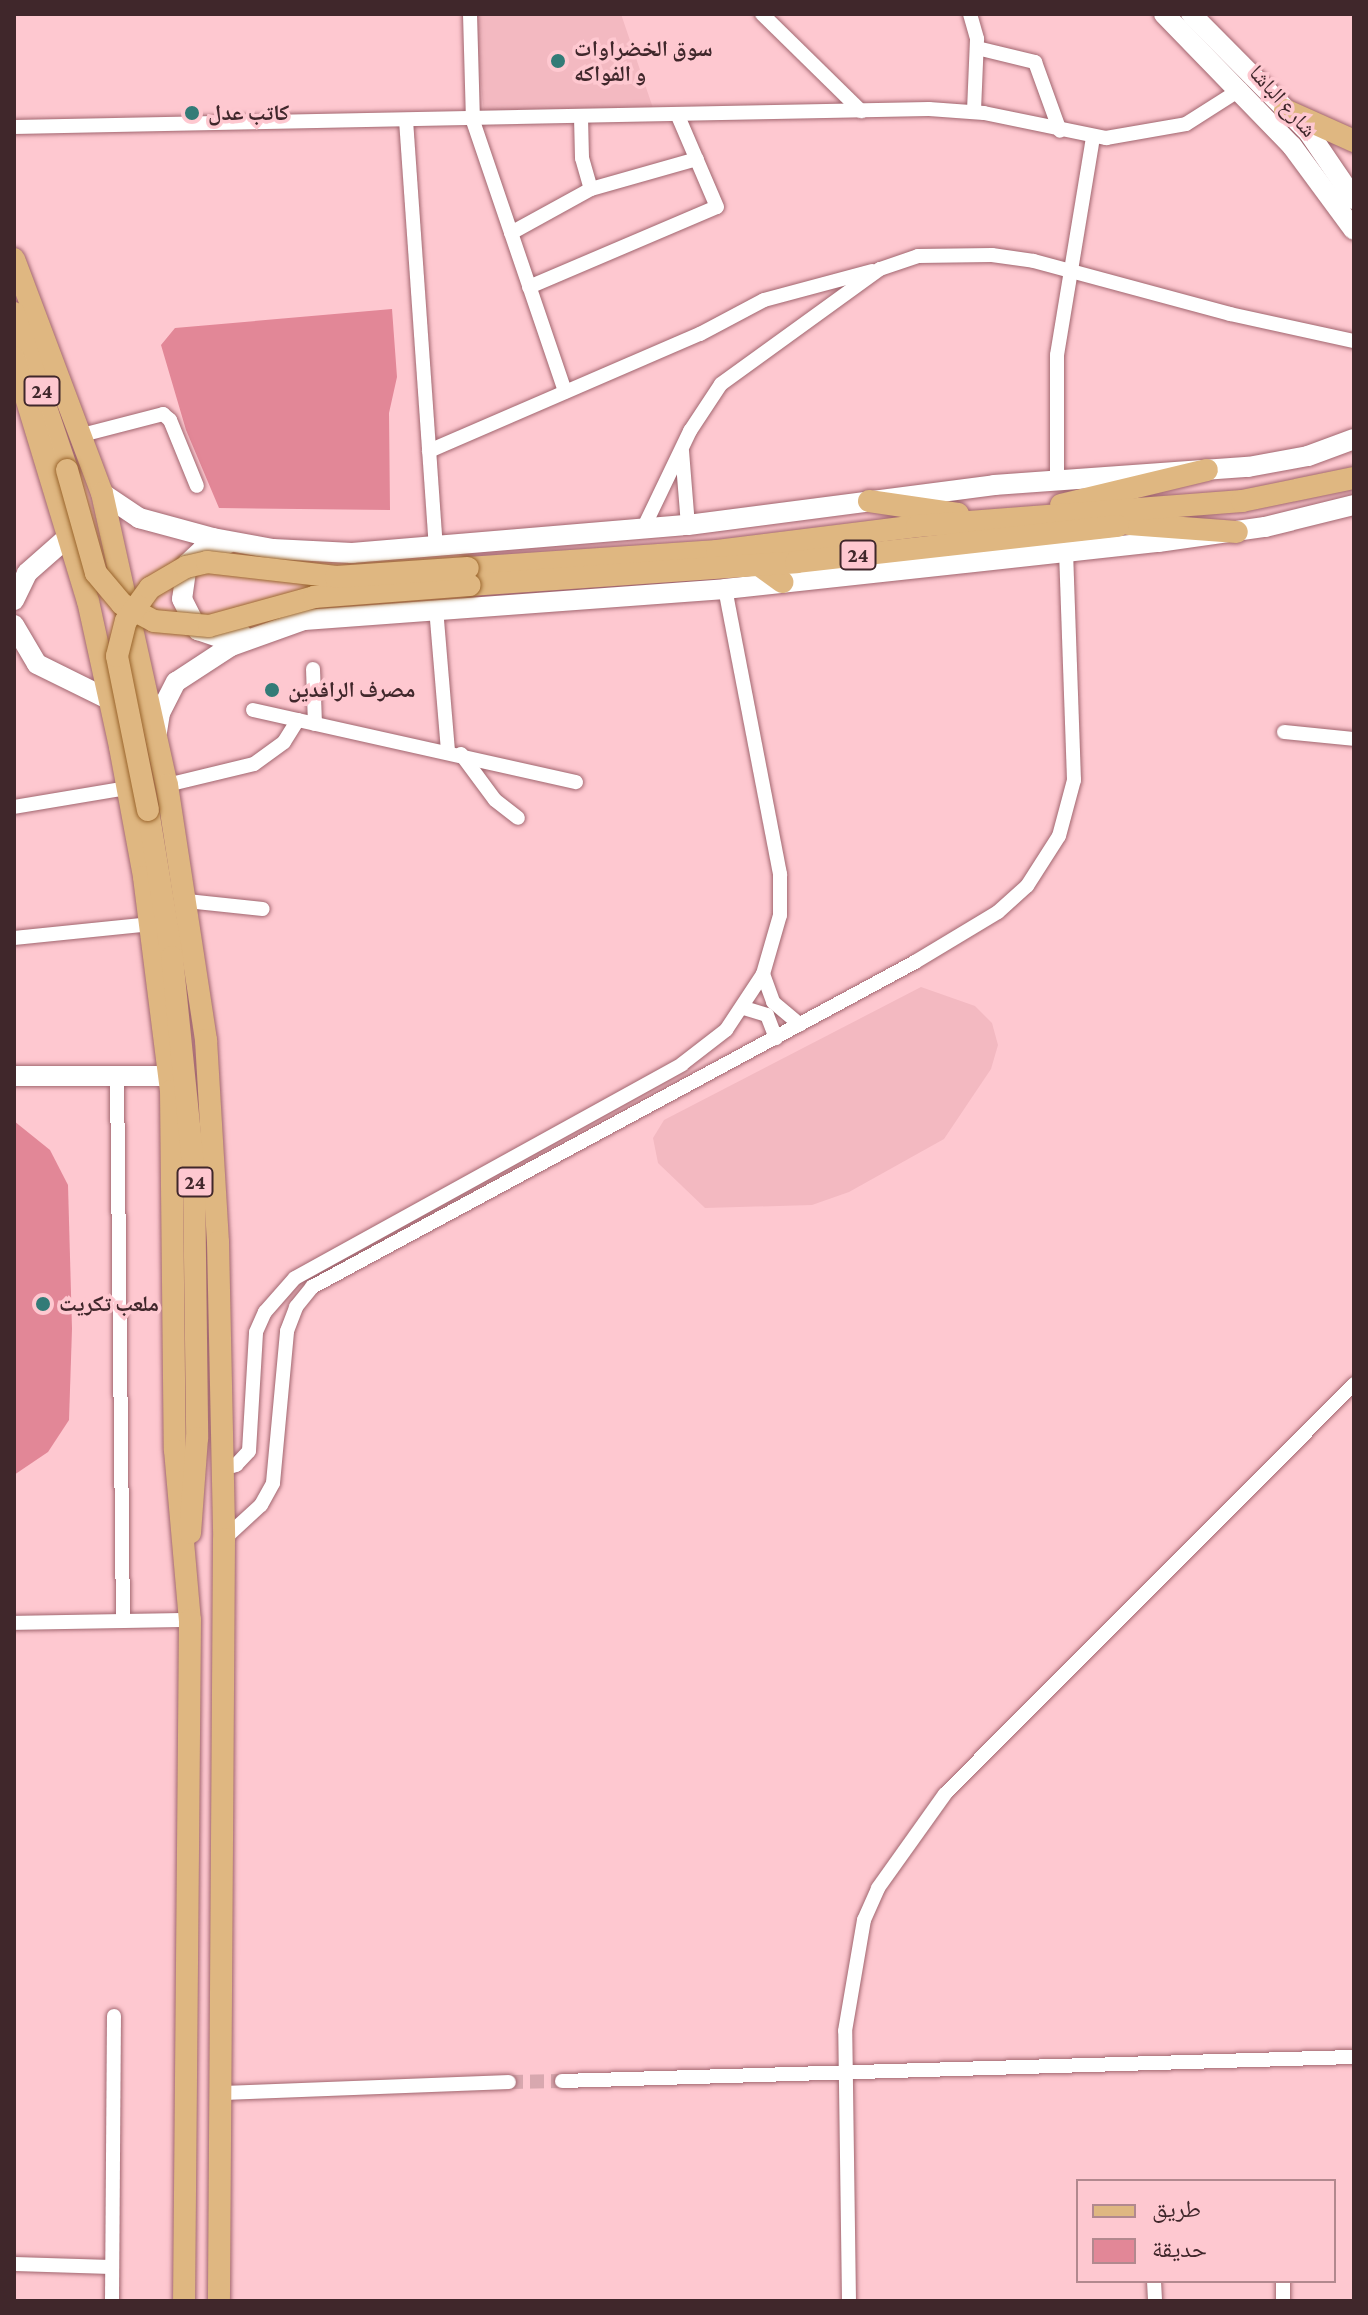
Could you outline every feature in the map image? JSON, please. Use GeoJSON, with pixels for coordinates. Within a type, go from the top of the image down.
{"type":"FeatureCollection","features":[{"type":"Feature","properties":{"kind":"main road"},"geometry":{"type":"LineString","coordinates":[[1285,110],[1354,141]]}},
{"type":"Feature","properties":{"kind":"main road"},"geometry":{"type":"LineString","coordinates":[[14,259],[102,493],[157,732],[187,901],[213,1134],[224,1539],[224,2103],[219,2301]]}},
{"type":"Feature","properties":{"kind":"main road","name":"24"},"geometry":{"type":"LineString","coordinates":[[14,313],[67,470],[96,573],[122,604],[154,621],[209,626],[314,597],[469,577],[730,550],[1002,529],[1129,524],[1354,478]]}},
{"type":"Feature","properties":{"kind":"main road"},"geometry":{"type":"LineString","coordinates":[[14,358],[69,536],[110,700],[151,924],[169,1076],[177,1314],[175,1450],[190,1620],[189,2114],[184,2301]]}},
{"type":"Feature","properties":{"kind":"main road"},"geometry":{"type":"LineString","coordinates":[[1026,518],[1078,500],[1207,470]]}},
{"type":"Feature","properties":{"kind":"main road"},"geometry":{"type":"LineString","coordinates":[[869,501],[1002,529]]}},
{"type":"Feature","properties":{"kind":"main road","name":"24"},"geometry":{"type":"LineString","coordinates":[[185,1557],[197,1462],[196,1201],[172,957],[148,810],[117,656],[126,621],[150,588],[186,567],[207,562],[336,577],[469,577],[759,565],[1002,529],[1026,518],[1242,501]]}},
{"type":"Feature","properties":{"kind":"main road"},"geometry":{"type":"LineString","coordinates":[[1129,524],[1237,532]]}},
{"type":"Feature","properties":{"kind":"main road"},"geometry":{"type":"LineString","coordinates":[[962,561],[1002,529]]}},
{"type":"Feature","properties":{"kind":"main road"},"geometry":{"type":"LineString","coordinates":[[759,565],[782,582]]}},
{"type":"Feature","properties":{"kind":"main road"},"geometry":{"type":"LineString","coordinates":[[189,2114],[224,2103]]}},
{"type":"Feature","properties":{"kind":"street"},"geometry":{"type":"LineString","coordinates":[[470,14],[473,121],[565,392]]}},
{"type":"Feature","properties":{"kind":"street"},"geometry":{"type":"LineString","coordinates":[[762,14],[861,111]]}},
{"type":"Feature","properties":{"kind":"street"},"geometry":{"type":"LineString","coordinates":[[970,14],[977,48],[974,112]]}},
{"type":"Feature","properties":{"kind":"street","name":"شارع الباشا"},"geometry":{"type":"LineString","coordinates":[[1164,14],[1237,77],[1302,158],[1354,230]]}},
{"type":"Feature","properties":{"kind":"street"},"geometry":{"type":"LineString","coordinates":[[1191,14],[1237,77],[1285,110],[1309,133],[1354,199]]}},
{"type":"Feature","properties":{"kind":"street"},"geometry":{"type":"LineString","coordinates":[[977,48],[1035,62],[1060,131]]}},
{"type":"Feature","properties":{"kind":"street"},"geometry":{"type":"LineString","coordinates":[[14,127],[473,121],[861,111],[974,112],[1093,137],[1186,124],[1237,77]]}},
{"type":"Feature","properties":{"kind":"street"},"geometry":{"type":"LineString","coordinates":[[529,287],[717,207],[678,116]]}},
{"type":"Feature","properties":{"kind":"street"},"geometry":{"type":"LineString","coordinates":[[581,117],[582,158],[591,189]]}},
{"type":"Feature","properties":{"kind":"street"},"geometry":{"type":"LineString","coordinates":[[406,120],[436,547]]}},
{"type":"Feature","properties":{"kind":"street"},"geometry":{"type":"LineString","coordinates":[[1057,481],[1055,386],[1069,270],[1093,137]]}},
{"type":"Feature","properties":{"kind":"street"},"geometry":{"type":"LineString","coordinates":[[511,233],[544,219],[591,189],[697,159]]}},
{"type":"Feature","properties":{"kind":"street"},"geometry":{"type":"LineString","coordinates":[[429,451],[764,300],[928,254],[1011,257],[1354,341]]}},
{"type":"Feature","properties":{"kind":"street"},"geometry":{"type":"LineString","coordinates":[[643,529],[704,406],[742,365],[880,269]]}},
{"type":"Feature","properties":{"kind":"street"},"geometry":{"type":"LineString","coordinates":[[82,435],[163,414],[170,420],[197,486]]}},
{"type":"Feature","properties":{"kind":"street"},"geometry":{"type":"LineString","coordinates":[[102,493],[139,518],[250,545],[352,553],[688,525],[869,501],[1057,481],[1278,463],[1354,439]]}},
{"type":"Feature","properties":{"kind":"street"},"geometry":{"type":"LineString","coordinates":[[682,451],[688,525]]}},
{"type":"Feature","properties":{"kind":"street"},"geometry":{"type":"LineString","coordinates":[[250,545],[203,549],[187,564],[182,590],[187,616],[198,630],[221,638],[279,626],[436,608],[725,589],[1237,532],[1354,505]]}},
{"type":"Feature","properties":{"kind":"street"},"geometry":{"type":"LineString","coordinates":[[14,600],[27,573],[69,536]]}},
{"type":"Feature","properties":{"kind":"street"},"geometry":{"type":"LineString","coordinates":[[224,1539],[261,1505],[273,1483],[287,1331],[296,1307],[312,1287],[800,1025],[998,912],[1027,886],[1050,854],[1071,799],[1076,760],[1066,551]]}},
{"type":"Feature","properties":{"kind":"street"},"geometry":{"type":"LineString","coordinates":[[223,1469],[236,1465],[249,1451],[256,1332],[278,1293],[295,1278],[682,1064],[726,1030],[744,1008],[763,974],[780,915],[780,874],[725,589]]}},
{"type":"Feature","properties":{"kind":"street"},"geometry":{"type":"LineString","coordinates":[[436,608],[454,752],[495,800],[518,818]]}},
{"type":"Feature","properties":{"kind":"street"},"geometry":{"type":"LineString","coordinates":[[14,625],[37,664],[110,700]]}},
{"type":"Feature","properties":{"kind":"street"},"geometry":{"type":"LineString","coordinates":[[157,732],[163,703],[176,682],[231,646],[279,626]]}},
{"type":"Feature","properties":{"kind":"street"},"geometry":{"type":"LineString","coordinates":[[313,669],[315,724]]}},
{"type":"Feature","properties":{"kind":"street"},"geometry":{"type":"LineString","coordinates":[[253,710],[454,752],[576,782]]}},
{"type":"Feature","properties":{"kind":"street"},"geometry":{"type":"LineString","coordinates":[[167,785],[254,764],[276,751],[298,720]]}},
{"type":"Feature","properties":{"kind":"street"},"geometry":{"type":"LineString","coordinates":[[1284,732],[1354,739]]}},
{"type":"Feature","properties":{"kind":"street"},"geometry":{"type":"LineString","coordinates":[[14,807],[128,788]]}},
{"type":"Feature","properties":{"kind":"street"},"geometry":{"type":"LineString","coordinates":[[187,901],[263,909]]}},
{"type":"Feature","properties":{"kind":"street"},"geometry":{"type":"LineString","coordinates":[[14,938],[151,924]]}},
{"type":"Feature","properties":{"kind":"street"},"geometry":{"type":"LineString","coordinates":[[763,974],[773,1002],[800,1025]]}},
{"type":"Feature","properties":{"kind":"street"},"geometry":{"type":"LineString","coordinates":[[744,1008],[767,1015],[776,1038]]}},
{"type":"Feature","properties":{"kind":"street"},"geometry":{"type":"LineString","coordinates":[[14,1076],[169,1076]]}},
{"type":"Feature","properties":{"kind":"street"},"geometry":{"type":"LineString","coordinates":[[117,1077],[123,1621]]}},
{"type":"Feature","properties":{"kind":"street"},"geometry":{"type":"LineString","coordinates":[[849,2301],[843,2071],[864,1920],[902,1848],[945,1794],[1354,1384]]}},
{"type":"Feature","properties":{"kind":"street"},"geometry":{"type":"LineString","coordinates":[[14,1623],[190,1620]]}},
{"type":"Feature","properties":{"kind":"street"},"geometry":{"type":"LineString","coordinates":[[112,2301],[114,2016]]}},
{"type":"Feature","properties":{"kind":"street"},"geometry":{"type":"LineString","coordinates":[[562,2081],[1354,2057]]}},
{"type":"Feature","properties":{"kind":"street"},"geometry":{"type":"LineString","coordinates":[[224,2103],[509,2082]]}},
{"type":"Feature","properties":{"kind":"street"},"geometry":{"type":"LineString","coordinates":[[14,2264],[112,2267]]}},
{"type":"Feature","properties":{"kind":"shaded area","name":"سوق الخضراوات و الفواكه"},"geometry":{"type":"Polygon","coordinates":[[[474,14],[621,14],[653,108],[484,114],[474,14]]]}},
{"type":"Feature","properties":{"kind":"shaded area"},"geometry":{"type":"Polygon","coordinates":[[[921,987],[975,1006],[992,1023],[998,1045],[991,1069],[944,1139],[849,1192],[812,1205],[705,1208],[658,1163],[653,1138],[664,1120],[921,987]]]}},
{"type":"Feature","properties":{"kind":"green space"},"geometry":{"type":"Polygon","coordinates":[[[392,309],[397,377],[389,413],[390,510],[219,508],[186,430],[161,345],[175,328],[392,309]]]}},
{"type":"Feature","properties":{"kind":"green space","name":"ملعب تكريت"},"geometry":{"type":"Polygon","coordinates":[[[14,1121],[50,1150],[68,1185],[72,1329],[69,1420],[48,1452],[14,1475],[14,1121]]]}},
{"type":"Feature","properties":{"kind":"tunnel"},"geometry":{"type":"LineString","coordinates":[[509,2082],[562,2081]]}},
{"type":"Feature","properties":{"kind":"place","name":"سوق الخضراوات و الفواكه"},"geometry":{"type":"Point","coordinates":[558,61]}},
{"type":"Feature","properties":{"kind":"place","name":"كاتب عدل"},"geometry":{"type":"Point","coordinates":[192,113]}},
{"type":"Feature","properties":{"kind":"place","name":"مصرف الرافدين"},"geometry":{"type":"Point","coordinates":[272,690]}},
{"type":"Feature","properties":{"kind":"place","name":"ملعب تكريت"},"geometry":{"type":"Point","coordinates":[43,1304]}}]}
